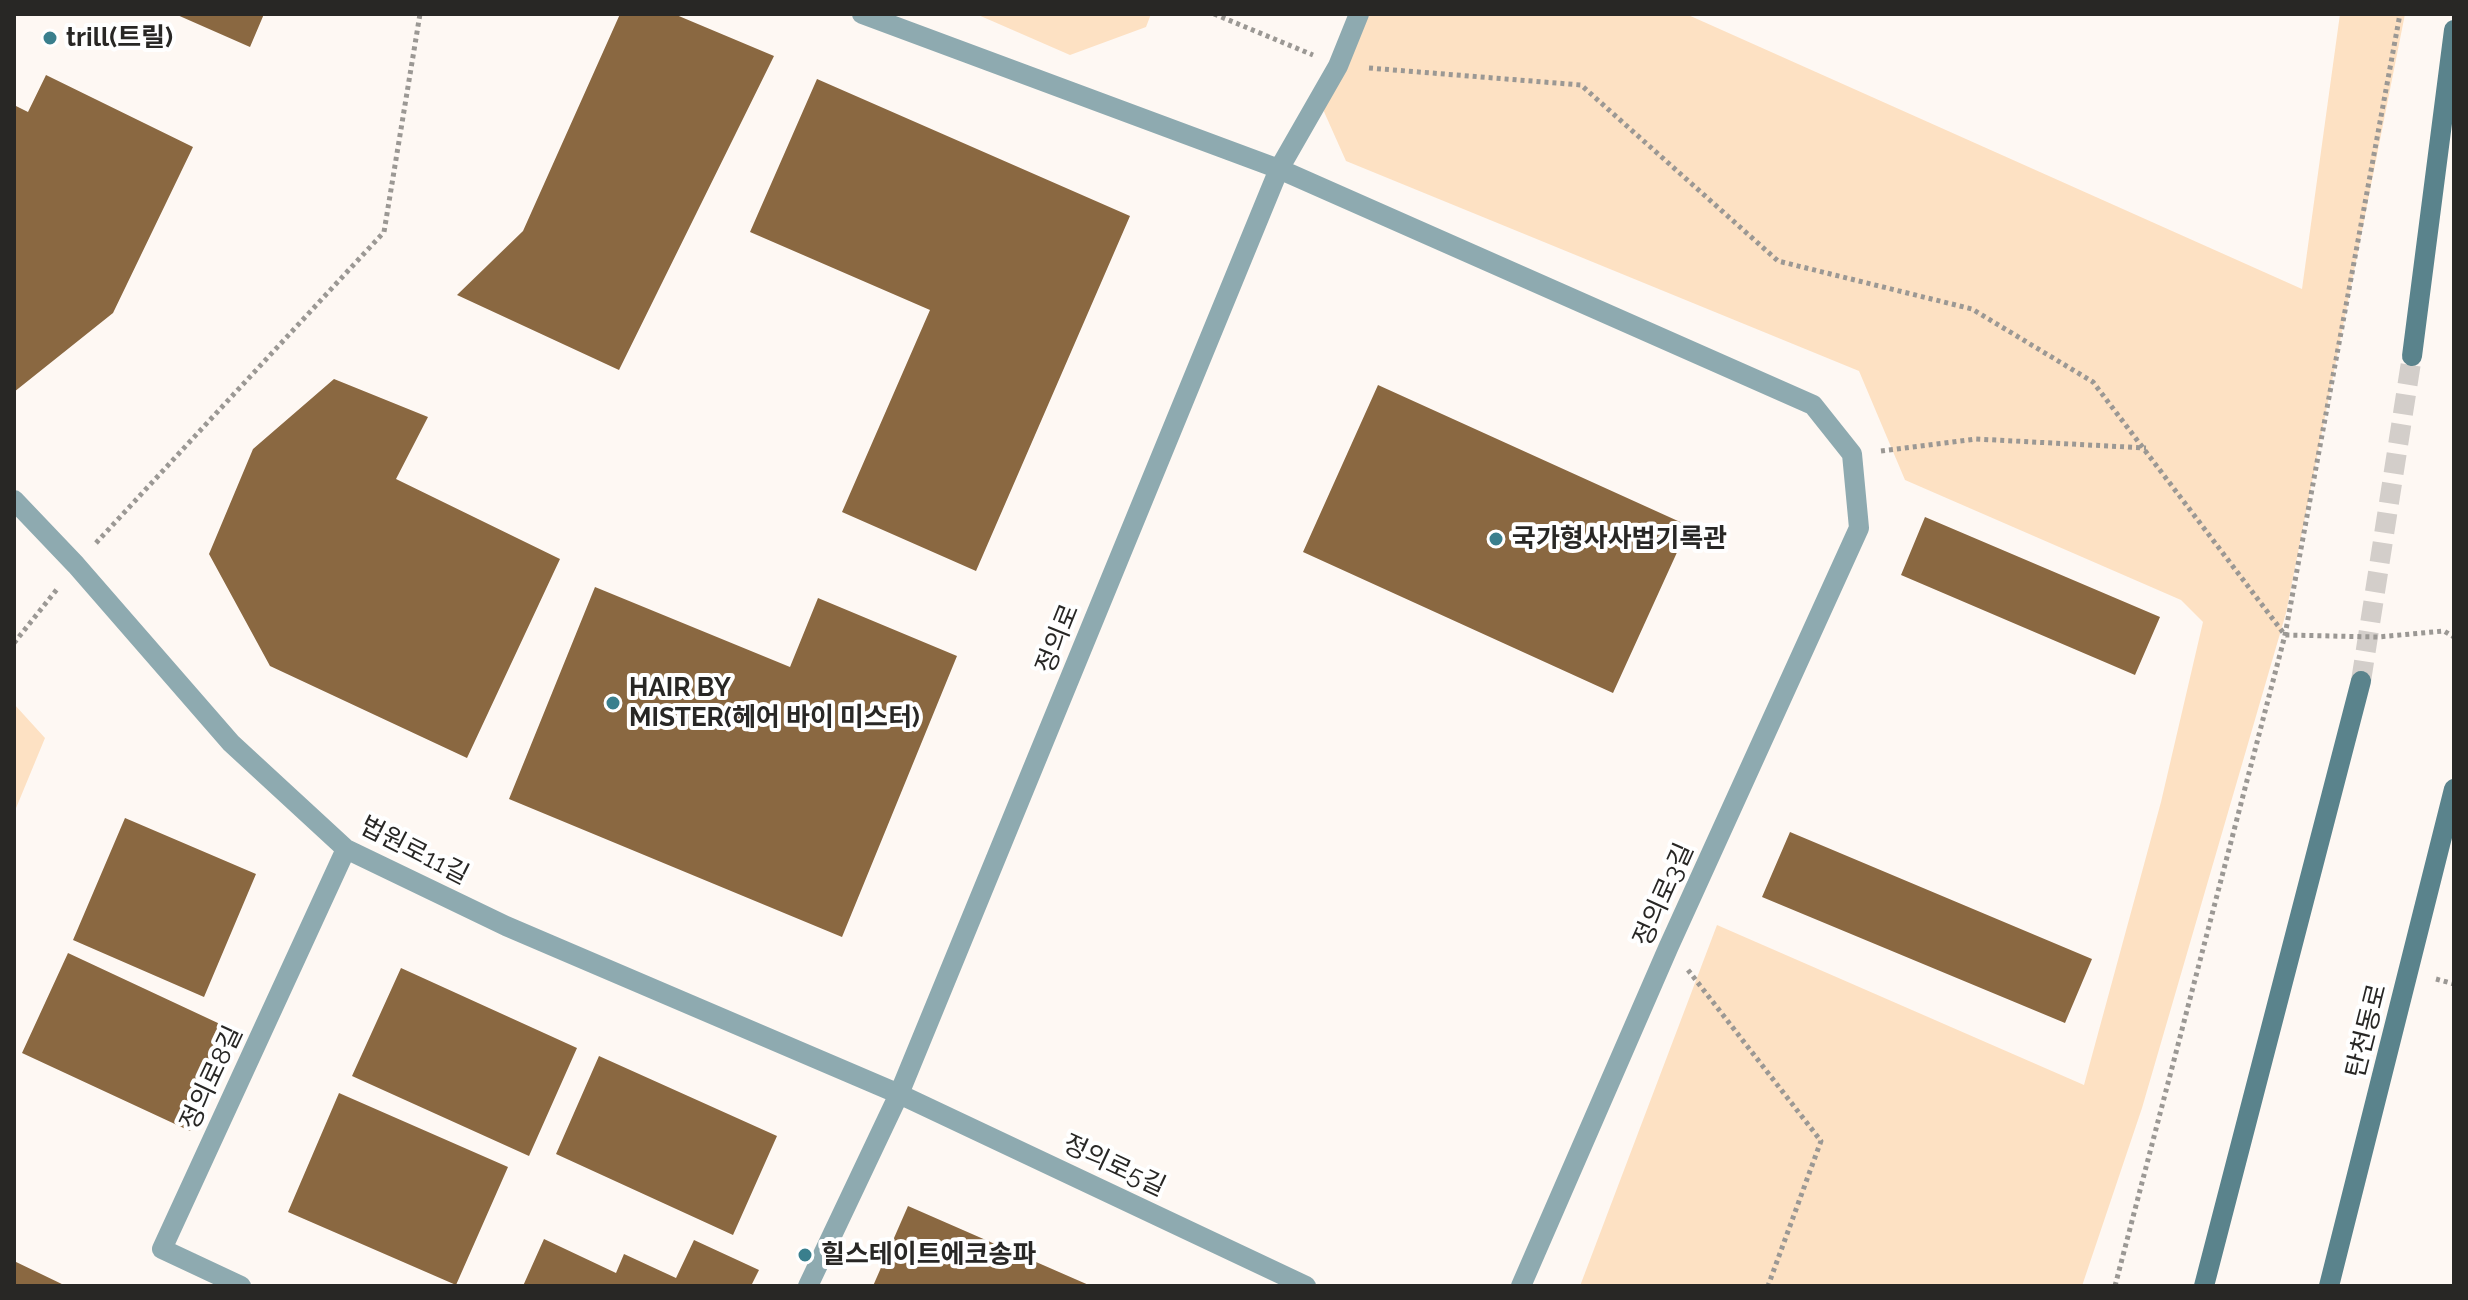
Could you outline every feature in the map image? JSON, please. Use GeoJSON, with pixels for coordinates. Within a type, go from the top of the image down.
{"type":"FeatureCollection","features":[{"type":"Feature","properties":{"kind":"street"},"geometry":{"type":"LineString","coordinates":[[862,14],[1279,169],[1813,405],[1852,454]]}},
{"type":"Feature","properties":{"kind":"street","name":"정의로"},"geometry":{"type":"LineString","coordinates":[[808,1286],[899,1094],[1279,169],[1338,66],[1359,14]]}},
{"type":"Feature","properties":{"kind":"street"},"geometry":{"type":"LineString","coordinates":[[2412,356],[2454,30]]}},
{"type":"Feature","properties":{"kind":"street","name":"정의로3길"},"geometry":{"type":"LineString","coordinates":[[1521,1286],[1669,946],[1859,528],[1852,454]]}},
{"type":"Feature","properties":{"kind":"street","name":"법원로11길"},"geometry":{"type":"LineString","coordinates":[[14,500],[76,565],[231,743],[346,849],[506,926],[899,1094]]}},
{"type":"Feature","properties":{"kind":"street"},"geometry":{"type":"LineString","coordinates":[[2204,1286],[2361,681]]}},
{"type":"Feature","properties":{"kind":"street","name":"탄천동로"},"geometry":{"type":"LineString","coordinates":[[2329,1286],[2454,789]]}},
{"type":"Feature","properties":{"kind":"street","name":"정의로8길"},"geometry":{"type":"LineString","coordinates":[[241,1286],[162,1249],[346,849]]}},
{"type":"Feature","properties":{"kind":"street","name":"정의로5길"},"geometry":{"type":"LineString","coordinates":[[899,1094],[1306,1286]]}},
{"type":"Feature","properties":{"kind":"path"},"geometry":{"type":"LineString","coordinates":[[14,643],[76,565],[384,232],[420,14]]}},
{"type":"Feature","properties":{"kind":"path"},"geometry":{"type":"LineString","coordinates":[[1214,14],[1338,66],[1581,85],[1778,261],[1972,309],[2093,382],[2285,635]]}},
{"type":"Feature","properties":{"kind":"path"},"geometry":{"type":"LineString","coordinates":[[2115,1286],[2285,635],[2400,14]]}},
{"type":"Feature","properties":{"kind":"path"},"geometry":{"type":"LineString","coordinates":[[1852,454],[1976,439],[2146,448]]}},
{"type":"Feature","properties":{"kind":"path"},"geometry":{"type":"LineString","coordinates":[[2285,635],[2378,637],[2444,631],[2454,637]]}},
{"type":"Feature","properties":{"kind":"path"},"geometry":{"type":"LineString","coordinates":[[1669,946],[1821,1141],[1768,1286]]}},
{"type":"Feature","properties":{"kind":"shaded area"},"geometry":{"type":"Polygon","coordinates":[[[976,14],[1151,14],[1146,27],[1070,55],[976,14]]]}},
{"type":"Feature","properties":{"kind":"shaded area"},"geometry":{"type":"Polygon","coordinates":[[[1361,14],[1686,14],[2302,289],[2340,14],[2405,14],[2286,613],[2142,1108],[2082,1286],[1580,1286],[1717,925],[2084,1085],[2161,802],[2203,622],[2181,600],[1905,480],[1859,371],[1346,161],[1321,105],[1361,14]]]}},
{"type":"Feature","properties":{"kind":"shaded area"},"geometry":{"type":"Polygon","coordinates":[[[14,704],[45,738],[14,813],[14,704]]]}},
{"type":"Feature","properties":{"kind":"building"},"geometry":{"type":"Polygon","coordinates":[[[175,14],[264,14],[250,47],[175,14]]]}},
{"type":"Feature","properties":{"kind":"building"},"geometry":{"type":"Polygon","coordinates":[[[620,14],[674,14],[774,56],[619,370],[457,295],[523,231],[620,14]]]}},
{"type":"Feature","properties":{"kind":"building"},"geometry":{"type":"Polygon","coordinates":[[[46,75],[193,147],[113,313],[14,392],[14,105],[28,112],[46,75]]]}},
{"type":"Feature","properties":{"kind":"building"},"geometry":{"type":"Polygon","coordinates":[[[817,79],[1130,216],[976,571],[842,512],[930,310],[750,232],[817,79]]]}},
{"type":"Feature","properties":{"kind":"building"},"geometry":{"type":"Polygon","coordinates":[[[334,379],[428,417],[396,479],[560,559],[467,758],[270,666],[209,554],[253,449],[334,379]]]}},
{"type":"Feature","properties":{"kind":"building","name":"국가형사사법기록관"},"geometry":{"type":"Polygon","coordinates":[[[1378,385],[1689,526],[1613,693],[1303,552],[1378,385]]]}},
{"type":"Feature","properties":{"kind":"building"},"geometry":{"type":"Polygon","coordinates":[[[1925,517],[2160,617],[2135,675],[1901,575],[1925,517]]]}},
{"type":"Feature","properties":{"kind":"building"},"geometry":{"type":"Polygon","coordinates":[[[595,587],[790,667],[818,598],[957,656],[842,937],[509,799],[595,587]]]}},
{"type":"Feature","properties":{"kind":"building"},"geometry":{"type":"Polygon","coordinates":[[[125,818],[256,874],[204,997],[73,940],[125,818]]]}},
{"type":"Feature","properties":{"kind":"building"},"geometry":{"type":"Polygon","coordinates":[[[1790,832],[2092,959],[2065,1023],[1762,897],[1790,832]]]}},
{"type":"Feature","properties":{"kind":"building"},"geometry":{"type":"Polygon","coordinates":[[[68,953],[235,1031],[190,1131],[22,1053],[68,953]]]}},
{"type":"Feature","properties":{"kind":"building"},"geometry":{"type":"Polygon","coordinates":[[[401,968],[577,1048],[529,1156],[352,1076],[401,968]]]}},
{"type":"Feature","properties":{"kind":"building"},"geometry":{"type":"Polygon","coordinates":[[[599,1056],[777,1136],[733,1235],[556,1154],[599,1056]]]}},
{"type":"Feature","properties":{"kind":"building"},"geometry":{"type":"Polygon","coordinates":[[[339,1093],[508,1167],[456,1285],[288,1212],[339,1093]]]}},
{"type":"Feature","properties":{"kind":"building"},"geometry":{"type":"Polygon","coordinates":[[[908,1206],[1091,1286],[873,1286],[908,1206]]]}},
{"type":"Feature","properties":{"kind":"building"},"geometry":{"type":"Polygon","coordinates":[[[544,1239],[616,1273],[624,1254],[676,1278],[694,1240],[759,1270],[751,1286],[523,1286],[544,1239]]]}},
{"type":"Feature","properties":{"kind":"building"},"geometry":{"type":"Polygon","coordinates":[[[14,1261],[66,1286],[14,1286],[14,1261]]]}},
{"type":"Feature","properties":{"kind":"tunnel"},"geometry":{"type":"LineString","coordinates":[[2361,681],[2412,356]]}},
{"type":"Feature","properties":{"kind":"place","name":"trill(트릴)"},"geometry":{"type":"Point","coordinates":[50,38]}},
{"type":"Feature","properties":{"kind":"place","name":"국가형사사법기록관"},"geometry":{"type":"Point","coordinates":[1496,539]}},
{"type":"Feature","properties":{"kind":"place","name":"HAIR BY MISTER(헤어 바이 미스터)"},"geometry":{"type":"Point","coordinates":[613,703]}},
{"type":"Feature","properties":{"kind":"place","name":"힐스테이트에코송파"},"geometry":{"type":"Point","coordinates":[805,1255]}}]}
